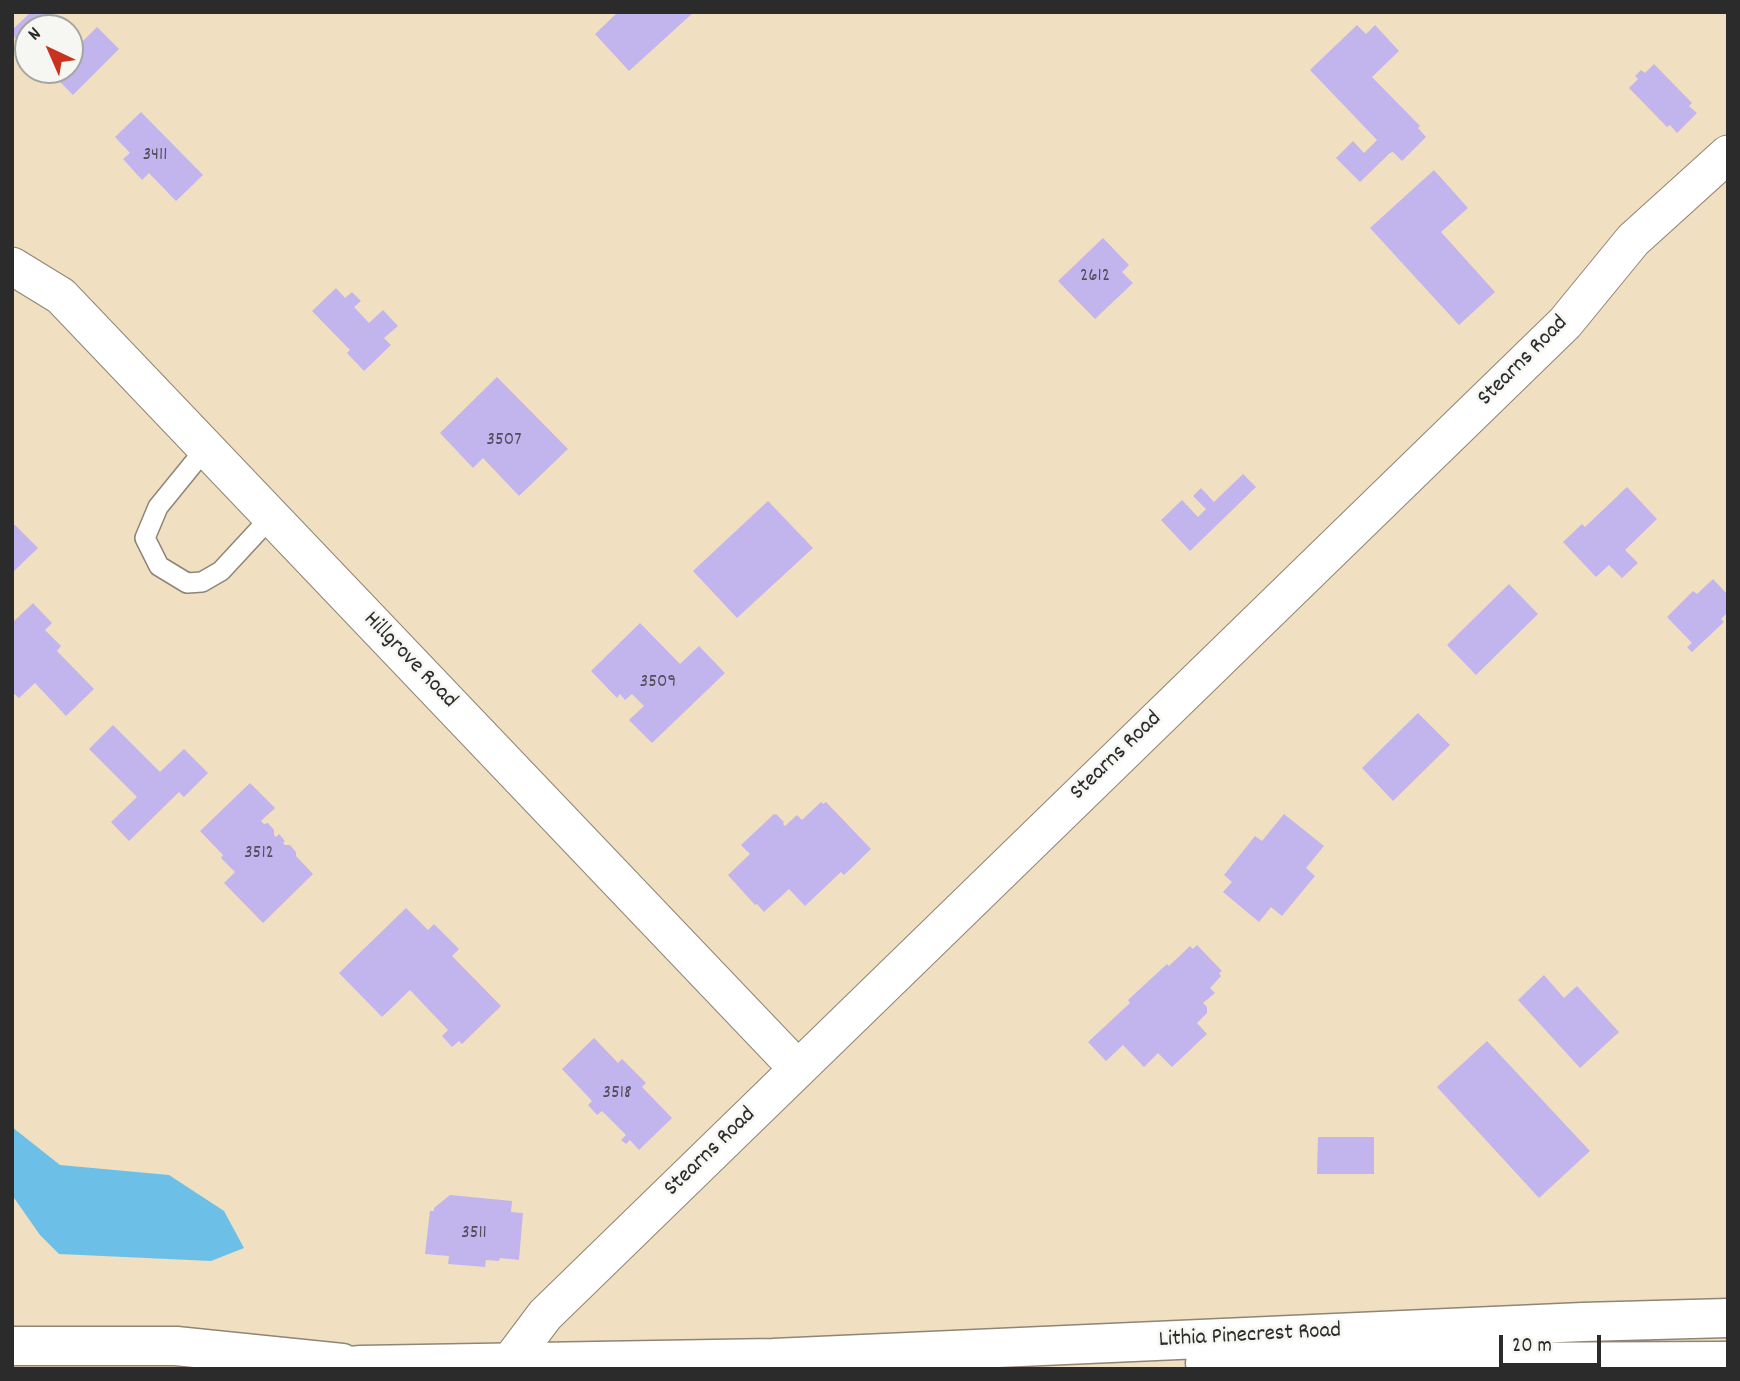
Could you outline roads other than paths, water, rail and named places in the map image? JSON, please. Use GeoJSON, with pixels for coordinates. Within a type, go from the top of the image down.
{"type":"FeatureCollection","features":[{"type":"Feature","properties":{"kind":"main road"},"geometry":{"type":"LineString","coordinates":[[1681,1318],[1709,1364]]}},
{"type":"Feature","properties":{"kind":"main road"},"geometry":{"type":"LineString","coordinates":[[1658,1365],[1681,1318]]}},
{"type":"Feature","properties":{"kind":"main road","name":"Lithia Pinecrest Road"},"geometry":{"type":"LineString","coordinates":[[315,1369],[361,1365],[773,1358],[1728,1318]]}},
{"type":"Feature","properties":{"kind":"main road","name":"Lithia Pinecrest Road"},"geometry":{"type":"LineString","coordinates":[[12,1346],[176,1346],[361,1365]]}},
{"type":"Feature","properties":{"kind":"main road","name":"Lithia Pinecrest Road"},"geometry":{"type":"LineString","coordinates":[[773,1358],[1125,1364],[1709,1364]]}},
{"type":"Feature","properties":{"kind":"street","name":"Stearns Road"},"geometry":{"type":"LineString","coordinates":[[509,1363],[545,1315],[1565,323],[1633,240],[1728,154]]}},
{"type":"Feature","properties":{"kind":"street","name":"Hillgrove Road"},"geometry":{"type":"LineString","coordinates":[[12,266],[61,296],[797,1068]]}},
{"type":"Feature","properties":{"kind":"lane"},"geometry":{"type":"LineString","coordinates":[[206,448],[158,507],[145,538],[159,566],[187,583],[202,582],[221,571],[271,517]]}},
{"type":"Feature","properties":{"kind":"water"},"geometry":{"type":"Polygon","coordinates":[[[12,1127],[60,1165],[169,1175],[224,1211],[244,1248],[211,1261],[59,1254],[40,1235],[12,1195],[12,1127]]]}}]}
